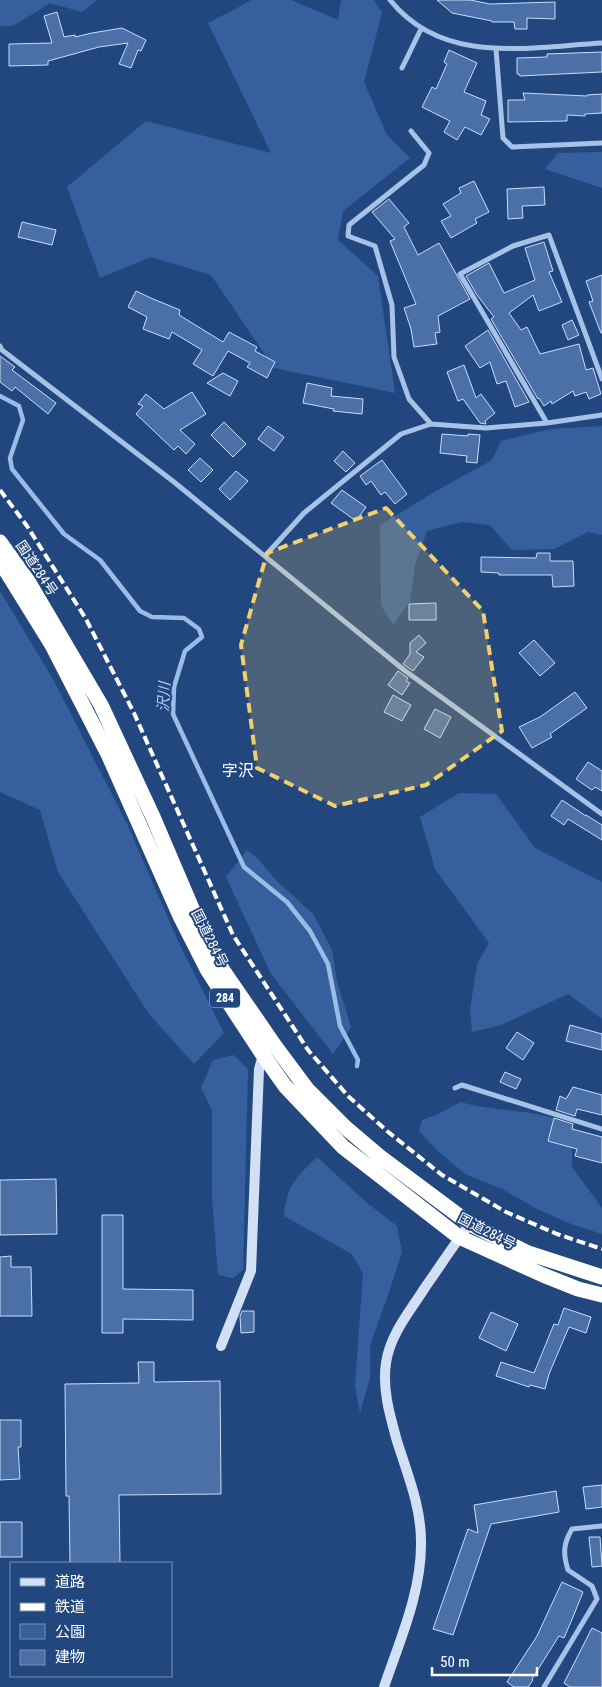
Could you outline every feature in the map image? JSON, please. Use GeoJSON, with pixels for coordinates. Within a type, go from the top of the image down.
{"type":"FeatureCollection","features":[{"type":"Feature","properties":{"kind":"highway","name":"国道284号"},"geometry":{"type":"LineString","coordinates":[[0,542],[28,581],[101,705],[153,817],[194,913],[222,969],[269,1051],[285,1086],[343,1147],[459,1237],[543,1275],[602,1296]]}},
{"type":"Feature","properties":{"kind":"highway","name":"国道284号"},"geometry":{"type":"LineString","coordinates":[[0,561],[52,645],[104,746],[180,916],[208,971],[269,1051],[346,1128],[379,1156],[470,1224],[528,1253],[602,1277]]}},
{"type":"Feature","properties":{"kind":"street"},"geometry":{"type":"LineString","coordinates":[[390,0],[398,11],[421,29],[456,44],[496,49],[602,42]]}},
{"type":"Feature","properties":{"kind":"street"},"geometry":{"type":"LineString","coordinates":[[402,68],[421,29]]}},
{"type":"Feature","properties":{"kind":"street"},"geometry":{"type":"LineString","coordinates":[[496,49],[503,138],[512,146],[602,143]]}},
{"type":"Feature","properties":{"kind":"street"},"geometry":{"type":"LineString","coordinates":[[411,131],[428,153],[424,165],[349,225],[348,236],[375,246],[392,305],[394,357],[408,399],[431,424]]}},
{"type":"Feature","properties":{"kind":"street"},"geometry":{"type":"LineString","coordinates":[[547,423],[460,274],[513,246],[549,235],[602,380]]}},
{"type":"Feature","properties":{"kind":"street"},"geometry":{"type":"LineString","coordinates":[[0,346],[2,350],[174,482],[404,670],[602,814]]}},
{"type":"Feature","properties":{"kind":"street"},"geometry":{"type":"LineString","coordinates":[[265,556],[304,513],[401,434],[431,424],[486,428],[547,423],[602,415]]}},
{"type":"Feature","properties":{"kind":"street"},"geometry":{"type":"LineString","coordinates":[[221,1346],[251,1270],[259,1069],[269,1051]]}},
{"type":"Feature","properties":{"kind":"street"},"geometry":{"type":"LineString","coordinates":[[455,1088],[462,1085],[602,1129]]}},
{"type":"Feature","properties":{"kind":"street"},"geometry":{"type":"LineString","coordinates":[[384,1687],[419,1578],[422,1540],[416,1504],[390,1415],[385,1391],[385,1364],[390,1344],[402,1324],[459,1237],[470,1224]]}},
{"type":"Feature","properties":{"kind":"street"},"geometry":{"type":"LineString","coordinates":[[544,1687],[597,1598],[592,1586],[568,1570],[565,1559],[565,1541],[572,1529],[602,1526]]}},
{"type":"Feature","properties":{"kind":"highlighted area"},"geometry":{"type":"Polygon","coordinates":[[[386,508],[483,611],[502,731],[426,785],[335,806],[257,768],[241,645],[267,553],[386,508]]]}},
{"type":"Feature","properties":{"kind":"green space"},"geometry":{"type":"Polygon","coordinates":[[[0,0],[97,0],[82,12],[50,3],[13,26],[0,26],[0,0]]]}},
{"type":"Feature","properties":{"kind":"green space"},"geometry":{"type":"Polygon","coordinates":[[[252,0],[291,0],[338,20],[341,0],[374,0],[382,13],[364,82],[387,135],[410,158],[343,211],[338,240],[378,276],[395,393],[274,368],[211,275],[151,257],[100,278],[67,187],[146,121],[271,153],[208,23],[252,0]]]}},
{"type":"Feature","properties":{"kind":"green space"},"geometry":{"type":"Polygon","coordinates":[[[602,152],[602,188],[545,169],[558,153],[602,152]]]}},
{"type":"Feature","properties":{"kind":"green space"},"geometry":{"type":"Polygon","coordinates":[[[602,426],[602,535],[588,532],[554,549],[512,550],[490,525],[461,522],[427,531],[415,565],[410,601],[393,625],[381,605],[380,525],[492,460],[501,441],[551,429],[602,426]]]}},
{"type":"Feature","properties":{"kind":"green space"},"geometry":{"type":"Polygon","coordinates":[[[0,591],[54,681],[128,826],[179,943],[224,1033],[194,1064],[149,1014],[58,872],[40,810],[0,792],[0,591]]]}},
{"type":"Feature","properties":{"kind":"green space"},"geometry":{"type":"Polygon","coordinates":[[[459,793],[496,794],[535,848],[602,882],[602,1019],[568,994],[501,1025],[472,1032],[470,1010],[477,964],[489,943],[435,869],[420,817],[459,793]]]}},
{"type":"Feature","properties":{"kind":"green space"},"geometry":{"type":"Polygon","coordinates":[[[247,850],[313,914],[332,950],[337,981],[351,1027],[333,1054],[271,974],[226,877],[247,850]]]}},
{"type":"Feature","properties":{"kind":"green space"},"geometry":{"type":"Polygon","coordinates":[[[234,1055],[248,1069],[243,1270],[233,1278],[218,1275],[212,1198],[212,1110],[201,1088],[213,1060],[234,1055]]]}},
{"type":"Feature","properties":{"kind":"green space"},"geometry":{"type":"Polygon","coordinates":[[[461,1102],[483,1107],[539,1114],[575,1128],[572,1144],[572,1167],[602,1208],[602,1234],[571,1224],[535,1208],[504,1190],[465,1174],[438,1151],[419,1131],[422,1120],[461,1102]]]}},
{"type":"Feature","properties":{"kind":"green space"},"geometry":{"type":"Polygon","coordinates":[[[317,1157],[367,1203],[397,1226],[402,1252],[370,1345],[370,1378],[360,1413],[355,1386],[363,1273],[352,1254],[284,1216],[290,1189],[303,1171],[317,1157]]]}},
{"type":"Feature","properties":{"kind":"building"},"geometry":{"type":"Polygon","coordinates":[[[437,0],[470,0],[490,4],[555,2],[555,19],[527,18],[527,29],[515,29],[514,22],[492,22],[452,13],[437,0]]]}},
{"type":"Feature","properties":{"kind":"building"},"geometry":{"type":"Polygon","coordinates":[[[57,12],[64,37],[75,35],[75,37],[122,28],[146,40],[141,51],[138,50],[131,68],[119,64],[128,43],[99,47],[48,61],[48,65],[9,66],[9,44],[52,43],[44,16],[57,12]]]}},
{"type":"Feature","properties":{"kind":"building"},"geometry":{"type":"Polygon","coordinates":[[[449,50],[477,63],[464,92],[486,101],[481,115],[490,119],[481,135],[465,127],[457,140],[444,132],[450,121],[422,107],[432,87],[436,89],[447,64],[444,62],[449,50]]]}},
{"type":"Feature","properties":{"kind":"building"},"geometry":{"type":"Polygon","coordinates":[[[602,52],[602,72],[520,76],[517,74],[517,58],[547,57],[547,54],[602,52]]]}},
{"type":"Feature","properties":{"kind":"building"},"geometry":{"type":"Polygon","coordinates":[[[523,93],[587,96],[602,94],[602,113],[585,114],[585,116],[567,115],[567,121],[508,122],[508,100],[525,100],[523,93]]]}},
{"type":"Feature","properties":{"kind":"building"},"geometry":{"type":"Polygon","coordinates":[[[474,181],[489,212],[475,219],[477,223],[451,238],[441,221],[451,216],[443,204],[461,193],[459,188],[474,181]]]}},
{"type":"Feature","properties":{"kind":"building"},"geometry":{"type":"Polygon","coordinates":[[[544,187],[545,205],[522,206],[523,218],[508,219],[507,189],[544,187]]]}},
{"type":"Feature","properties":{"kind":"building"},"geometry":{"type":"Polygon","coordinates":[[[389,199],[409,223],[404,227],[418,255],[439,243],[470,299],[438,316],[440,332],[435,333],[437,344],[414,347],[411,329],[404,308],[416,304],[390,241],[395,239],[372,212],[389,199]]]}},
{"type":"Feature","properties":{"kind":"building"},"geometry":{"type":"Polygon","coordinates":[[[22,222],[56,230],[52,245],[18,237],[22,222]]]}},
{"type":"Feature","properties":{"kind":"building"},"geometry":{"type":"Polygon","coordinates":[[[544,242],[553,271],[549,272],[562,302],[539,311],[533,295],[509,313],[521,330],[527,327],[540,354],[579,344],[586,370],[593,368],[601,394],[589,399],[586,392],[575,396],[573,391],[552,404],[551,401],[544,406],[491,319],[494,317],[477,295],[466,276],[489,263],[504,293],[535,280],[525,248],[544,242]]]}},
{"type":"Feature","properties":{"kind":"building"},"geometry":{"type":"Polygon","coordinates":[[[602,275],[601,333],[589,302],[593,301],[586,281],[602,275]]]}},
{"type":"Feature","properties":{"kind":"building"},"geometry":{"type":"Polygon","coordinates":[[[136,291],[180,310],[179,315],[223,342],[229,332],[257,347],[255,351],[275,362],[267,378],[247,367],[250,363],[228,351],[213,376],[193,364],[202,350],[172,332],[169,339],[143,329],[147,317],[128,307],[136,291]]]}},
{"type":"Feature","properties":{"kind":"building"},"geometry":{"type":"Polygon","coordinates":[[[572,320],[579,335],[568,340],[562,325],[572,320]]]}},
{"type":"Feature","properties":{"kind":"building"},"geometry":{"type":"Polygon","coordinates":[[[488,330],[529,402],[515,407],[506,381],[497,384],[490,362],[480,368],[465,346],[488,330]]]}},
{"type":"Feature","properties":{"kind":"building"},"geometry":{"type":"Polygon","coordinates":[[[0,356],[15,367],[12,370],[56,403],[48,414],[15,387],[12,391],[0,382],[0,356]]]}},
{"type":"Feature","properties":{"kind":"building"},"geometry":{"type":"Polygon","coordinates":[[[464,365],[476,398],[481,394],[495,413],[485,421],[486,424],[480,423],[463,399],[458,401],[447,372],[464,365]]]}},
{"type":"Feature","properties":{"kind":"building"},"geometry":{"type":"Polygon","coordinates":[[[223,373],[238,381],[230,396],[207,383],[223,373]]]}},
{"type":"Feature","properties":{"kind":"building"},"geometry":{"type":"Polygon","coordinates":[[[307,383],[332,388],[331,396],[363,399],[362,414],[333,411],[334,409],[303,403],[307,383]]]}},
{"type":"Feature","properties":{"kind":"building"},"geometry":{"type":"Polygon","coordinates":[[[192,392],[206,414],[180,430],[195,444],[186,454],[178,446],[174,450],[136,414],[143,406],[138,404],[146,394],[164,409],[192,392]]]}},
{"type":"Feature","properties":{"kind":"building"},"geometry":{"type":"Polygon","coordinates":[[[224,422],[246,444],[233,457],[211,435],[224,422]]]}},
{"type":"Feature","properties":{"kind":"building"},"geometry":{"type":"Polygon","coordinates":[[[268,426],[284,437],[274,451],[258,439],[268,426]]]}},
{"type":"Feature","properties":{"kind":"building"},"geometry":{"type":"Polygon","coordinates":[[[442,434],[480,435],[477,463],[466,462],[467,456],[440,453],[442,434]]]}},
{"type":"Feature","properties":{"kind":"building"},"geometry":{"type":"Polygon","coordinates":[[[343,451],[355,463],[346,472],[334,461],[343,451]]]}},
{"type":"Feature","properties":{"kind":"building"},"geometry":{"type":"Polygon","coordinates":[[[200,458],[213,470],[201,482],[188,470],[200,458]]]}},
{"type":"Feature","properties":{"kind":"building"},"geometry":{"type":"Polygon","coordinates":[[[382,460],[407,494],[395,504],[385,492],[381,495],[371,481],[366,485],[360,476],[382,460]]]}},
{"type":"Feature","properties":{"kind":"building"},"geometry":{"type":"Polygon","coordinates":[[[236,471],[248,481],[230,500],[219,489],[236,471]]]}},
{"type":"Feature","properties":{"kind":"building"},"geometry":{"type":"Polygon","coordinates":[[[342,490],[366,507],[356,521],[331,503],[342,490]]]}},
{"type":"Feature","properties":{"kind":"building"},"geometry":{"type":"Polygon","coordinates":[[[537,553],[550,553],[550,561],[573,561],[574,586],[553,587],[552,575],[499,575],[499,573],[481,572],[481,557],[536,558],[537,553]]]}},
{"type":"Feature","properties":{"kind":"building"},"geometry":{"type":"Polygon","coordinates":[[[436,603],[436,620],[409,620],[409,604],[436,603]]]}},
{"type":"Feature","properties":{"kind":"building"},"geometry":{"type":"Polygon","coordinates":[[[419,635],[426,643],[416,652],[424,657],[413,671],[403,664],[410,654],[410,643],[419,635]]]}},
{"type":"Feature","properties":{"kind":"building"},"geometry":{"type":"Polygon","coordinates":[[[534,640],[555,663],[540,676],[519,653],[534,640]]]}},
{"type":"Feature","properties":{"kind":"building"},"geometry":{"type":"Polygon","coordinates":[[[398,671],[408,678],[406,681],[410,683],[402,695],[388,685],[398,671]]]}},
{"type":"Feature","properties":{"kind":"building"},"geometry":{"type":"Polygon","coordinates":[[[575,692],[587,708],[550,734],[552,737],[532,748],[519,727],[540,717],[575,692]]]}},
{"type":"Feature","properties":{"kind":"building"},"geometry":{"type":"Polygon","coordinates":[[[393,695],[411,705],[402,721],[384,712],[393,695]]]}},
{"type":"Feature","properties":{"kind":"building"},"geometry":{"type":"Polygon","coordinates":[[[435,709],[451,717],[440,738],[424,729],[435,709]]]}},
{"type":"Feature","properties":{"kind":"building"},"geometry":{"type":"Polygon","coordinates":[[[588,762],[602,771],[602,791],[595,787],[592,790],[576,779],[588,762]]]}},
{"type":"Feature","properties":{"kind":"building"},"geometry":{"type":"Polygon","coordinates":[[[562,800],[602,825],[602,840],[568,819],[564,825],[551,816],[562,800]]]}},
{"type":"Feature","properties":{"kind":"building"},"geometry":{"type":"Polygon","coordinates":[[[570,1025],[602,1034],[602,1050],[566,1041],[570,1025]]]}},
{"type":"Feature","properties":{"kind":"building"},"geometry":{"type":"Polygon","coordinates":[[[517,1032],[534,1043],[523,1060],[506,1048],[517,1032]]]}},
{"type":"Feature","properties":{"kind":"building"},"geometry":{"type":"Polygon","coordinates":[[[505,1072],[521,1079],[516,1089],[500,1082],[505,1072]]]}},
{"type":"Feature","properties":{"kind":"building"},"geometry":{"type":"Polygon","coordinates":[[[573,1087],[602,1095],[602,1115],[577,1109],[575,1116],[556,1110],[560,1096],[566,1099],[573,1087]]]}},
{"type":"Feature","properties":{"kind":"building"},"geometry":{"type":"Polygon","coordinates":[[[554,1118],[573,1124],[572,1129],[602,1137],[602,1163],[575,1156],[577,1149],[548,1141],[554,1118]]]}},
{"type":"Feature","properties":{"kind":"building"},"geometry":{"type":"Polygon","coordinates":[[[56,1179],[57,1234],[0,1235],[0,1180],[56,1179]]]}},
{"type":"Feature","properties":{"kind":"building"},"geometry":{"type":"Polygon","coordinates":[[[102,1215],[123,1215],[123,1289],[193,1290],[193,1320],[123,1319],[123,1333],[102,1333],[102,1215]]]}},
{"type":"Feature","properties":{"kind":"building"},"geometry":{"type":"Polygon","coordinates":[[[11,1256],[11,1267],[31,1267],[32,1316],[0,1316],[0,1257],[11,1256]]]}},
{"type":"Feature","properties":{"kind":"building"},"geometry":{"type":"Polygon","coordinates":[[[564,1308],[591,1317],[586,1333],[569,1327],[549,1374],[545,1389],[530,1385],[529,1387],[496,1376],[501,1362],[534,1373],[554,1324],[558,1325],[564,1308]]]}},
{"type":"Feature","properties":{"kind":"building"},"geometry":{"type":"Polygon","coordinates":[[[242,1311],[254,1311],[254,1332],[241,1333],[240,1316],[242,1311]]]}},
{"type":"Feature","properties":{"kind":"building"},"geometry":{"type":"Polygon","coordinates":[[[491,1312],[518,1324],[506,1351],[479,1338],[491,1312]]]}},
{"type":"Feature","properties":{"kind":"building"},"geometry":{"type":"Polygon","coordinates":[[[138,1362],[154,1362],[154,1382],[220,1381],[221,1494],[119,1495],[120,1562],[70,1562],[69,1496],[66,1496],[65,1384],[139,1383],[138,1362]]]}},
{"type":"Feature","properties":{"kind":"building"},"geometry":{"type":"Polygon","coordinates":[[[0,1420],[21,1420],[21,1447],[18,1447],[20,1479],[0,1480],[0,1420]]]}},
{"type":"Feature","properties":{"kind":"building"},"geometry":{"type":"Polygon","coordinates":[[[602,1485],[602,1507],[586,1509],[583,1487],[602,1485]]]}},
{"type":"Feature","properties":{"kind":"building"},"geometry":{"type":"Polygon","coordinates":[[[556,1491],[559,1512],[491,1524],[453,1635],[433,1629],[468,1529],[478,1533],[474,1505],[556,1491]]]}},
{"type":"Feature","properties":{"kind":"building"},"geometry":{"type":"Polygon","coordinates":[[[0,1522],[22,1522],[22,1557],[0,1557],[0,1522]]]}},
{"type":"Feature","properties":{"kind":"building"},"geometry":{"type":"Polygon","coordinates":[[[589,1537],[600,1537],[602,1566],[592,1567],[589,1537]]]}},
{"type":"Feature","properties":{"kind":"building"},"geometry":{"type":"Polygon","coordinates":[[[562,1582],[583,1592],[564,1638],[559,1636],[528,1687],[514,1687],[507,1682],[537,1636],[562,1582]]]}},
{"type":"Feature","properties":{"kind":"building"},"geometry":{"type":"Polygon","coordinates":[[[592,1628],[602,1633],[602,1687],[570,1687],[564,1683],[592,1628]]]}},
{"type":"Feature","properties":{"kind":"waterway","name":"沢川"},"geometry":{"type":"LineString","coordinates":[[0,396],[19,406],[23,420],[10,458],[12,469],[64,534],[100,560],[140,611],[152,617],[184,618],[199,629],[202,637],[185,651],[174,687],[173,714],[244,867],[287,902],[310,931],[328,964],[340,1026],[358,1060],[357,1066]]}},
{"type":"Feature","properties":{"kind":"railway"},"geometry":{"type":"LineString","coordinates":[[0,490],[27,526],[86,619],[134,713],[233,935],[308,1050],[348,1096],[387,1131],[442,1175],[506,1212],[557,1234],[602,1249]]}},
{"type":"Feature","properties":{"kind":"district","name":"字沢"},"geometry":{"type":"Point","coordinates":[238,770]}}]}
